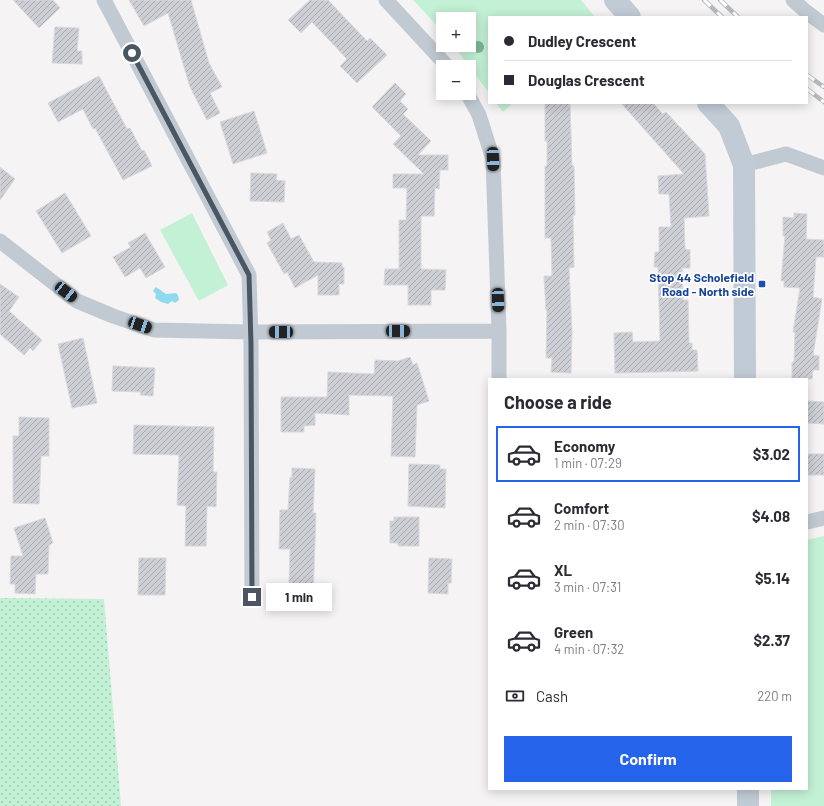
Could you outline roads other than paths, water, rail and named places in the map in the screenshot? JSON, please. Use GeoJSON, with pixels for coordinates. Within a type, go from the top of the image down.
{"type":"FeatureCollection","features":[{"type":"Feature","properties":{"kind":"street"},"geometry":{"type":"LineString","coordinates":[[104,0],[249,275],[251,332],[252,597]]}},
{"type":"Feature","properties":{"kind":"street"},"geometry":{"type":"LineString","coordinates":[[386,0],[442,60]]}},
{"type":"Feature","properties":{"kind":"street"},"geometry":{"type":"LineString","coordinates":[[615,0],[629,16]]}},
{"type":"Feature","properties":{"kind":"street"},"geometry":{"type":"LineString","coordinates":[[793,0],[824,25]]}},
{"type":"Feature","properties":{"kind":"street"},"geometry":{"type":"LineString","coordinates":[[471,100],[479,115],[493,159],[499,331],[499,378]]}},
{"type":"Feature","properties":{"kind":"street"},"geometry":{"type":"LineString","coordinates":[[709,104],[729,126],[744,165],[745,378]]}},
{"type":"Feature","properties":{"kind":"street"},"geometry":{"type":"LineString","coordinates":[[744,165],[786,154],[824,168]]}},
{"type":"Feature","properties":{"kind":"street"},"geometry":{"type":"LineString","coordinates":[[0,241],[77,301],[113,316],[154,330],[251,332],[499,331]]}},
{"type":"Feature","properties":{"kind":"street"},"geometry":{"type":"LineString","coordinates":[[808,522],[824,518]]}},
{"type":"Feature","properties":{"kind":"street"},"geometry":{"type":"LineString","coordinates":[[748,790],[748,806]]}},
{"type":"Feature","properties":{"kind":"water"},"geometry":{"type":"Polygon","coordinates":[[[156,287],[166,294],[176,293],[179,300],[175,303],[172,301],[168,304],[161,302],[155,298],[156,294],[153,291],[156,287]]]}},
{"type":"Feature","properties":{"kind":"railway"},"geometry":{"type":"LineString","coordinates":[[704,0],[721,16]]}},
{"type":"Feature","properties":{"kind":"railway"},"geometry":{"type":"LineString","coordinates":[[720,0],[737,16]]}},
{"type":"Feature","properties":{"kind":"railway"},"geometry":{"type":"LineString","coordinates":[[808,76],[824,87]]}},
{"type":"Feature","properties":{"kind":"railway"},"geometry":{"type":"LineString","coordinates":[[808,90],[824,102]]}},
{"type":"Feature","properties":{"kind":"place","name":"Stop 44 Scholefield Road - North side"},"geometry":{"type":"Point","coordinates":[762,284]}}]}
